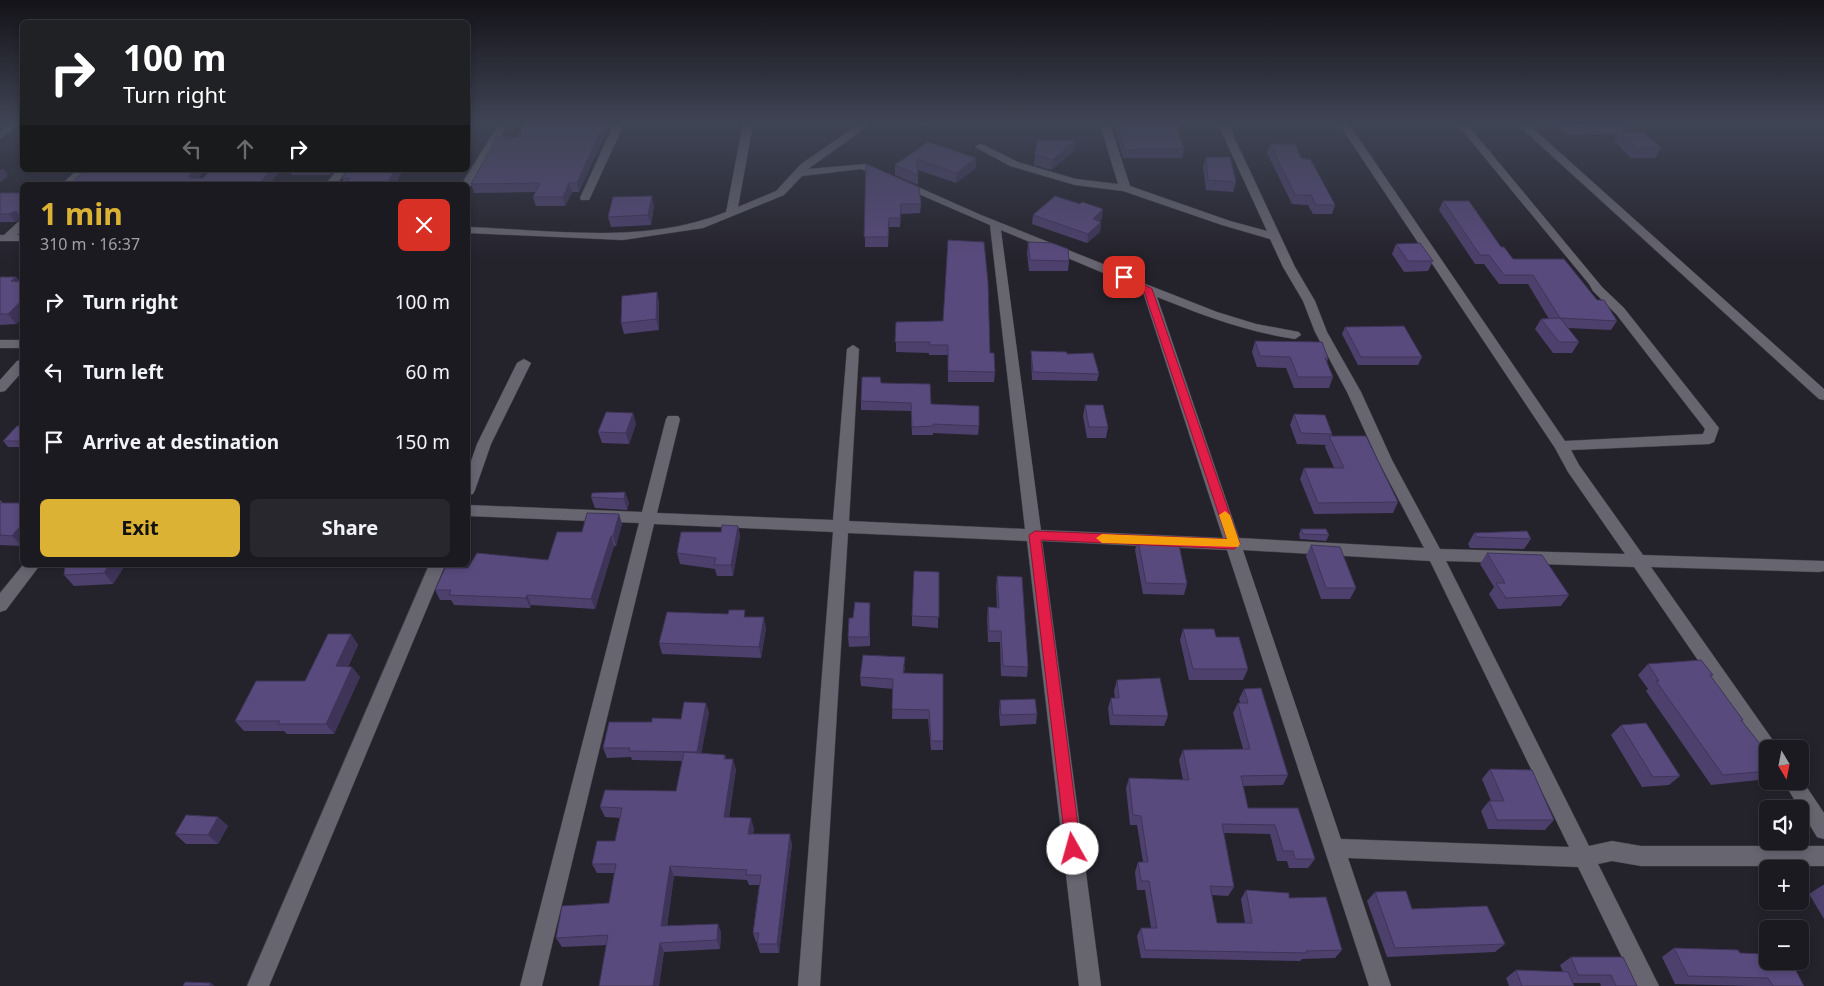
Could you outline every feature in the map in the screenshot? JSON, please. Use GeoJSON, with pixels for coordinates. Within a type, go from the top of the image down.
{"type":"FeatureCollection","features":[{"type":"Feature","properties":{"kind":"street"},"geometry":{"type":"LineString","coordinates":[[468,182],[475,170]]}},
{"type":"Feature","properties":{"kind":"street"},"geometry":{"type":"LineString","coordinates":[[585,198],[598,170]]}},
{"type":"Feature","properties":{"kind":"street"},"geometry":{"type":"LineString","coordinates":[[732,213],[740,170]]}},
{"type":"Feature","properties":{"kind":"street"},"geometry":{"type":"LineString","coordinates":[[470,230],[623,237],[703,225],[780,193],[803,170]]}},
{"type":"Feature","properties":{"kind":"street"},"geometry":{"type":"LineString","coordinates":[[799,173],[826,170]]}},
{"type":"Feature","properties":{"kind":"street"},"geometry":{"type":"LineString","coordinates":[[871,170],[1148,289],[1202,310],[1270,332],[1295,335]]}},
{"type":"Feature","properties":{"kind":"street"},"geometry":{"type":"LineString","coordinates":[[1034,170],[1075,182],[1125,188],[1226,223],[1276,237]]}},
{"type":"Feature","properties":{"kind":"street"},"geometry":{"type":"LineString","coordinates":[[1119,170],[1125,188]]}},
{"type":"Feature","properties":{"kind":"street"},"geometry":{"type":"LineString","coordinates":[[1245,170],[1289,268],[1309,301],[1322,332],[1354,392],[1385,460],[1435,556],[1648,986]]}},
{"type":"Feature","properties":{"kind":"street"},"geometry":{"type":"LineString","coordinates":[[1375,170],[1561,446],[1572,468],[1764,740]]}},
{"type":"Feature","properties":{"kind":"street"},"geometry":{"type":"LineString","coordinates":[[1500,170],[1595,283],[1597,288],[1620,311],[1712,428],[1709,439],[1561,446]]}},
{"type":"Feature","properties":{"kind":"street"},"geometry":{"type":"LineString","coordinates":[[1573,170],[1824,396]]}},
{"type":"Feature","properties":{"kind":"street"},"geometry":{"type":"LineString","coordinates":[[69,182],[81,172]]}},
{"type":"Feature","properties":{"kind":"street"},"geometry":{"type":"LineString","coordinates":[[332,182],[340,172]]}},
{"type":"Feature","properties":{"kind":"street"},"geometry":{"type":"LineString","coordinates":[[995,223],[1090,986]]}},
{"type":"Feature","properties":{"kind":"street"},"geometry":{"type":"LineString","coordinates":[[3,238],[20,225]]}},
{"type":"Feature","properties":{"kind":"street"},"geometry":{"type":"LineString","coordinates":[[3,238],[20,238]]}},
{"type":"Feature","properties":{"kind":"street"},"geometry":{"type":"LineString","coordinates":[[1148,289],[1380,986]]}},
{"type":"Feature","properties":{"kind":"street"},"geometry":{"type":"LineString","coordinates":[[0,344],[20,344]]}},
{"type":"Feature","properties":{"kind":"street"},"geometry":{"type":"LineString","coordinates":[[809,986],[853,349]]}},
{"type":"Feature","properties":{"kind":"street"},"geometry":{"type":"LineString","coordinates":[[470,484],[484,444],[524,363]]}},
{"type":"Feature","properties":{"kind":"street"},"geometry":{"type":"LineString","coordinates":[[0,388],[20,366]]}},
{"type":"Feature","properties":{"kind":"street"},"geometry":{"type":"LineString","coordinates":[[531,986],[673,419]]}},
{"type":"Feature","properties":{"kind":"street"},"geometry":{"type":"LineString","coordinates":[[470,510],[1234,544],[1435,556],[1819,566]]}},
{"type":"Feature","properties":{"kind":"street"},"geometry":{"type":"LineString","coordinates":[[0,606],[30,567]]}},
{"type":"Feature","properties":{"kind":"street"},"geometry":{"type":"LineString","coordinates":[[258,986],[436,567]]}},
{"type":"Feature","properties":{"kind":"street"},"geometry":{"type":"LineString","coordinates":[[1798,790],[1824,830]]}},
{"type":"Feature","properties":{"kind":"street"},"geometry":{"type":"LineString","coordinates":[[1333,848],[1585,857],[1612,851],[1642,856],[1824,856]]}},
{"type":"Feature","properties":{"kind":"building"},"geometry":{"type":"Polygon","coordinates":[[[479,170],[583,170],[577,183],[569,183],[563,197],[533,197],[540,183],[471,184],[479,170]]]}},
{"type":"Feature","properties":{"kind":"building"},"geometry":{"type":"Polygon","coordinates":[[[866,170],[880,170],[919,187],[921,204],[901,204],[900,218],[889,218],[888,237],[864,237],[866,170]]]}},
{"type":"Feature","properties":{"kind":"building"},"geometry":{"type":"Polygon","coordinates":[[[907,170],[918,170],[918,175],[907,170]]]}},
{"type":"Feature","properties":{"kind":"building"},"geometry":{"type":"Polygon","coordinates":[[[948,170],[960,170],[956,173],[948,170]]]}},
{"type":"Feature","properties":{"kind":"building"},"geometry":{"type":"Polygon","coordinates":[[[1207,170],[1233,170],[1236,182],[1208,180],[1207,170]]]}},
{"type":"Feature","properties":{"kind":"building"},"geometry":{"type":"Polygon","coordinates":[[[1283,170],[1316,170],[1335,205],[1316,205],[1311,195],[1295,195],[1283,170]]]}},
{"type":"Feature","properties":{"kind":"building"},"geometry":{"type":"Polygon","coordinates":[[[84,172],[192,172],[189,178],[203,178],[208,172],[269,172],[261,182],[72,182],[84,172]]]}},
{"type":"Feature","properties":{"kind":"building"},"geometry":{"type":"Polygon","coordinates":[[[346,172],[394,172],[388,182],[347,182],[350,178],[342,178],[346,172]]]}},
{"type":"Feature","properties":{"kind":"building"},"geometry":{"type":"Polygon","coordinates":[[[0,193],[20,193],[20,214],[16,211],[9,214],[0,214],[0,193]]]}},
{"type":"Feature","properties":{"kind":"building"},"geometry":{"type":"Polygon","coordinates":[[[652,196],[648,215],[608,217],[613,197],[652,196]]]}},
{"type":"Feature","properties":{"kind":"building"},"geometry":{"type":"Polygon","coordinates":[[[1055,196],[1103,209],[1093,219],[1101,222],[1088,234],[1033,215],[1055,196]]]}},
{"type":"Feature","properties":{"kind":"building"},"geometry":{"type":"Polygon","coordinates":[[[1443,201],[1469,201],[1501,247],[1504,247],[1513,259],[1564,259],[1597,300],[1604,300],[1617,321],[1560,318],[1533,275],[1504,275],[1489,255],[1480,255],[1443,201]]]}},
{"type":"Feature","properties":{"kind":"building"},"geometry":{"type":"Polygon","coordinates":[[[948,240],[984,242],[988,282],[990,353],[994,353],[995,372],[948,371],[948,345],[929,345],[930,342],[895,342],[896,322],[943,321],[948,240]]]}},
{"type":"Feature","properties":{"kind":"building"},"geometry":{"type":"Polygon","coordinates":[[[1028,242],[1052,243],[1068,249],[1069,261],[1030,260],[1028,242]]]}},
{"type":"Feature","properties":{"kind":"building"},"geometry":{"type":"Polygon","coordinates":[[[1420,243],[1433,261],[1408,261],[1396,244],[1420,243]]]}},
{"type":"Feature","properties":{"kind":"building"},"geometry":{"type":"Polygon","coordinates":[[[0,277],[16,277],[11,281],[20,282],[20,302],[8,314],[0,314],[0,277]]]}},
{"type":"Feature","properties":{"kind":"building"},"geometry":{"type":"Polygon","coordinates":[[[657,292],[656,319],[621,323],[622,296],[657,292]]]}},
{"type":"Feature","properties":{"kind":"building"},"geometry":{"type":"Polygon","coordinates":[[[1560,318],[1579,342],[1559,342],[1541,319],[1560,318]]]}},
{"type":"Feature","properties":{"kind":"building"},"geometry":{"type":"Polygon","coordinates":[[[1404,326],[1422,357],[1361,357],[1345,327],[1404,326]]]}},
{"type":"Feature","properties":{"kind":"building"},"geometry":{"type":"Polygon","coordinates":[[[1255,341],[1322,342],[1328,358],[1325,358],[1333,377],[1298,377],[1290,357],[1260,356],[1255,341]]]}},
{"type":"Feature","properties":{"kind":"building"},"geometry":{"type":"Polygon","coordinates":[[[1031,351],[1067,352],[1067,354],[1093,353],[1099,374],[1033,372],[1031,351]]]}},
{"type":"Feature","properties":{"kind":"building"},"geometry":{"type":"Polygon","coordinates":[[[862,377],[880,377],[881,383],[930,384],[931,404],[979,406],[979,426],[933,424],[933,426],[912,427],[911,403],[861,401],[862,377]]]}},
{"type":"Feature","properties":{"kind":"building"},"geometry":{"type":"Polygon","coordinates":[[[1085,405],[1103,405],[1108,427],[1089,427],[1085,405]]]}},
{"type":"Feature","properties":{"kind":"building"},"geometry":{"type":"Polygon","coordinates":[[[606,412],[633,413],[626,433],[598,432],[606,412]]]}},
{"type":"Feature","properties":{"kind":"building"},"geometry":{"type":"Polygon","coordinates":[[[1294,414],[1325,415],[1332,434],[1301,433],[1294,414]]]}},
{"type":"Feature","properties":{"kind":"building"},"geometry":{"type":"Polygon","coordinates":[[[17,426],[20,426],[20,441],[3,441],[17,426]]]}},
{"type":"Feature","properties":{"kind":"building"},"geometry":{"type":"Polygon","coordinates":[[[1329,436],[1366,436],[1398,502],[1318,503],[1304,468],[1344,468],[1329,436]]]}},
{"type":"Feature","properties":{"kind":"building"},"geometry":{"type":"Polygon","coordinates":[[[625,492],[624,499],[591,497],[592,493],[625,492]]]}},
{"type":"Feature","properties":{"kind":"building"},"geometry":{"type":"Polygon","coordinates":[[[0,503],[20,503],[20,526],[12,536],[0,535],[0,503]]]}},
{"type":"Feature","properties":{"kind":"building"},"geometry":{"type":"Polygon","coordinates":[[[587,513],[619,514],[591,599],[527,595],[526,598],[449,595],[451,590],[435,590],[445,568],[468,568],[477,553],[548,560],[557,532],[582,532],[587,513]]]}},
{"type":"Feature","properties":{"kind":"building"},"geometry":{"type":"Polygon","coordinates":[[[722,525],[738,526],[731,565],[714,565],[716,558],[677,553],[681,532],[721,532],[722,525]]]}},
{"type":"Feature","properties":{"kind":"building"},"geometry":{"type":"Polygon","coordinates":[[[1301,529],[1326,529],[1329,535],[1303,534],[1301,529]]]}},
{"type":"Feature","properties":{"kind":"building"},"geometry":{"type":"Polygon","coordinates":[[[1527,531],[1531,539],[1477,537],[1474,533],[1527,531]]]}},
{"type":"Feature","properties":{"kind":"building"},"geometry":{"type":"Polygon","coordinates":[[[1138,540],[1178,540],[1187,584],[1146,583],[1138,540]]]}},
{"type":"Feature","properties":{"kind":"building"},"geometry":{"type":"Polygon","coordinates":[[[1311,545],[1340,547],[1356,588],[1326,588],[1311,545]]]}},
{"type":"Feature","properties":{"kind":"building"},"geometry":{"type":"Polygon","coordinates":[[[1487,553],[1542,555],[1569,595],[1506,598],[1496,583],[1505,583],[1487,553]]]}},
{"type":"Feature","properties":{"kind":"building"},"geometry":{"type":"Polygon","coordinates":[[[65,567],[108,567],[104,573],[64,575],[65,567]]]}},
{"type":"Feature","properties":{"kind":"building"},"geometry":{"type":"Polygon","coordinates":[[[914,571],[939,572],[939,617],[912,616],[914,571]]]}},
{"type":"Feature","properties":{"kind":"building"},"geometry":{"type":"Polygon","coordinates":[[[997,576],[1022,577],[1028,667],[1003,666],[1001,631],[989,631],[988,607],[999,608],[997,576]]]}},
{"type":"Feature","properties":{"kind":"building"},"geometry":{"type":"Polygon","coordinates":[[[855,602],[870,603],[869,637],[848,637],[849,618],[853,618],[855,602]]]}},
{"type":"Feature","properties":{"kind":"building"},"geometry":{"type":"Polygon","coordinates":[[[729,610],[745,610],[744,617],[764,617],[759,647],[659,643],[667,612],[728,614],[729,610]]]}},
{"type":"Feature","properties":{"kind":"building"},"geometry":{"type":"Polygon","coordinates":[[[1183,629],[1214,629],[1216,637],[1239,637],[1248,669],[1193,669],[1183,629]]]}},
{"type":"Feature","properties":{"kind":"building"},"geometry":{"type":"Polygon","coordinates":[[[328,634],[351,634],[336,666],[352,667],[326,724],[278,724],[280,721],[235,721],[256,681],[305,681],[328,634]]]}},
{"type":"Feature","properties":{"kind":"building"},"geometry":{"type":"Polygon","coordinates":[[[863,655],[905,657],[903,673],[943,674],[943,741],[931,741],[929,710],[892,709],[893,679],[860,677],[863,655]]]}},
{"type":"Feature","properties":{"kind":"building"},"geometry":{"type":"Polygon","coordinates":[[[1701,660],[1743,720],[1741,720],[1759,743],[1759,772],[1723,775],[1656,681],[1659,681],[1648,664],[1701,660]]]}},
{"type":"Feature","properties":{"kind":"building"},"geometry":{"type":"Polygon","coordinates":[[[1160,678],[1168,716],[1113,715],[1111,698],[1119,698],[1117,680],[1160,678]]]}},
{"type":"Feature","properties":{"kind":"building"},"geometry":{"type":"Polygon","coordinates":[[[1261,688],[1288,775],[1241,776],[1248,808],[1298,808],[1315,859],[1295,859],[1293,851],[1283,851],[1275,825],[1222,824],[1234,887],[1210,886],[1217,923],[1252,923],[1246,890],[1289,893],[1289,898],[1326,897],[1342,950],[1306,951],[1307,953],[1145,950],[1141,928],[1157,928],[1149,881],[1141,881],[1138,862],[1148,862],[1141,816],[1133,815],[1129,778],[1189,780],[1183,750],[1250,749],[1238,703],[1248,703],[1244,689],[1261,688]]]}},
{"type":"Feature","properties":{"kind":"building"},"geometry":{"type":"Polygon","coordinates":[[[1035,699],[1037,714],[1001,715],[1000,700],[1035,699]]]}},
{"type":"Feature","properties":{"kind":"building"},"geometry":{"type":"Polygon","coordinates":[[[684,702],[706,703],[697,752],[629,751],[630,748],[603,748],[609,722],[652,722],[652,718],[681,719],[684,702]]]}},
{"type":"Feature","properties":{"kind":"building"},"geometry":{"type":"Polygon","coordinates":[[[1646,723],[1680,776],[1653,777],[1621,725],[1646,723]]]}},
{"type":"Feature","properties":{"kind":"building"},"geometry":{"type":"Polygon","coordinates":[[[684,752],[725,755],[724,759],[733,759],[724,817],[751,818],[748,834],[790,834],[777,944],[757,944],[759,933],[753,933],[761,875],[746,875],[747,870],[670,866],[661,926],[718,924],[717,940],[660,943],[653,986],[599,986],[608,935],[556,938],[562,906],[609,903],[616,864],[592,864],[597,841],[615,841],[622,808],[600,807],[605,790],[676,791],[684,752]]]}},
{"type":"Feature","properties":{"kind":"building"},"geometry":{"type":"Polygon","coordinates":[[[1490,769],[1532,770],[1554,820],[1497,820],[1489,801],[1504,801],[1490,769]]]}},
{"type":"Feature","properties":{"kind":"building"},"geometry":{"type":"Polygon","coordinates":[[[186,815],[218,817],[208,835],[175,834],[186,815]]]}},
{"type":"Feature","properties":{"kind":"building"},"geometry":{"type":"Polygon","coordinates":[[[1406,891],[1412,909],[1487,906],[1505,944],[1395,948],[1375,892],[1406,891]]]}},
{"type":"Feature","properties":{"kind":"building"},"geometry":{"type":"Polygon","coordinates":[[[1674,948],[1738,950],[1740,953],[1759,954],[1759,970],[1796,970],[1804,986],[1773,986],[1768,978],[1688,976],[1674,948]]]}},
{"type":"Feature","properties":{"kind":"building"},"geometry":{"type":"Polygon","coordinates":[[[1571,957],[1623,957],[1637,986],[1616,986],[1611,975],[1578,975],[1571,957]]]}},
{"type":"Feature","properties":{"kind":"building"},"geometry":{"type":"Polygon","coordinates":[[[1516,970],[1568,972],[1574,986],[1522,986],[1516,970]]]}},
{"type":"Feature","properties":{"kind":"building"},"geometry":{"type":"Polygon","coordinates":[[[185,982],[211,983],[209,986],[183,986],[185,982]]]}},
{"type":"Feature","properties":{"kind":"slow traffic"},"geometry":{"type":"LineString","coordinates":[[1102,538],[1234,544],[1225,515]]}},
{"type":"Feature","properties":{"kind":"route"},"geometry":{"type":"LineString","coordinates":[[1073,849],[1035,535],[1234,544],[1148,289],[1134,284],[1124,277]]}}]}
